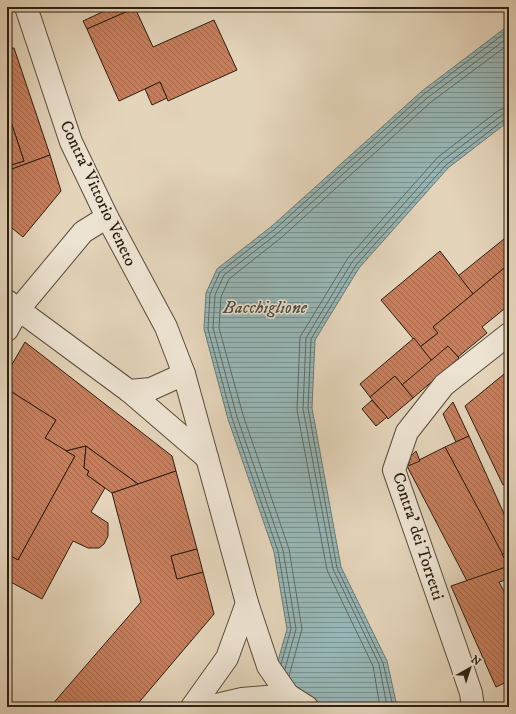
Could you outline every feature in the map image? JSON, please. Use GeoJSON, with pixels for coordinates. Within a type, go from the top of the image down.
{"type":"FeatureCollection","features":[{"type":"Feature","properties":{"kind":"street","name":"Contra' Vittorio Veneto"},"geometry":{"type":"LineString","coordinates":[[34,11],[71,142],[107,217],[166,327],[184,374],[247,603],[268,666],[288,695]]}},
{"type":"Feature","properties":{"kind":"street"},"geometry":{"type":"LineString","coordinates":[[7,330],[12,305],[83,232],[107,217]]}},
{"type":"Feature","properties":{"kind":"street"},"geometry":{"type":"LineString","coordinates":[[12,305],[129,391],[207,458]]}},
{"type":"Feature","properties":{"kind":"street","name":"Contra' dei Torretti"},"geometry":{"type":"LineString","coordinates":[[473,707],[471,693],[460,660],[394,470],[407,432],[444,385],[509,334]]}},
{"type":"Feature","properties":{"kind":"street"},"geometry":{"type":"LineString","coordinates":[[129,391],[151,389],[184,374]]}},
{"type":"Feature","properties":{"kind":"street"},"geometry":{"type":"LineString","coordinates":[[192,707],[227,658],[247,603]]}},
{"type":"Feature","properties":{"kind":"street"},"geometry":{"type":"LineString","coordinates":[[208,707],[248,698],[288,695],[307,707]]}},
{"type":"Feature","properties":{"kind":"water","name":"Bacchiglione"},"geometry":{"type":"Polygon","coordinates":[[[509,25],[509,121],[448,168],[359,268],[315,340],[312,408],[341,567],[387,661],[396,702],[394,707],[265,707],[287,629],[274,552],[228,419],[204,329],[206,293],[217,269],[272,226],[422,91],[509,25]]]}},
{"type":"Feature","properties":{"kind":"building"},"geometry":{"type":"Polygon","coordinates":[[[113,7],[135,8],[87,29],[83,21],[113,7]]]}},
{"type":"Feature","properties":{"kind":"building"},"geometry":{"type":"Polygon","coordinates":[[[135,8],[153,47],[214,20],[237,70],[168,101],[160,82],[119,101],[87,29],[135,8]]]}},
{"type":"Feature","properties":{"kind":"building"},"geometry":{"type":"Polygon","coordinates":[[[7,48],[14,48],[50,155],[12,169],[11,165],[24,161],[7,110],[7,48]]]}},
{"type":"Feature","properties":{"kind":"building"},"geometry":{"type":"Polygon","coordinates":[[[160,82],[167,98],[152,105],[145,89],[160,82]]]}},
{"type":"Feature","properties":{"kind":"building"},"geometry":{"type":"Polygon","coordinates":[[[7,110],[24,161],[11,165],[12,169],[7,178],[7,110]]]}},
{"type":"Feature","properties":{"kind":"building"},"geometry":{"type":"Polygon","coordinates":[[[50,155],[61,191],[23,237],[7,224],[7,178],[12,169],[50,155]]]}},
{"type":"Feature","properties":{"kind":"building"},"geometry":{"type":"Polygon","coordinates":[[[509,235],[509,264],[473,294],[458,276],[509,235]]]}},
{"type":"Feature","properties":{"kind":"building"},"geometry":{"type":"Polygon","coordinates":[[[440,251],[473,294],[433,327],[438,333],[420,347],[381,300],[440,251]]]}},
{"type":"Feature","properties":{"kind":"building"},"geometry":{"type":"Polygon","coordinates":[[[509,264],[509,305],[482,327],[487,333],[458,357],[448,346],[432,361],[420,347],[438,333],[433,327],[509,264]]]}},
{"type":"Feature","properties":{"kind":"building"},"geometry":{"type":"Polygon","coordinates":[[[414,338],[432,361],[402,385],[395,376],[370,397],[360,384],[414,338]]]}},
{"type":"Feature","properties":{"kind":"building"},"geometry":{"type":"Polygon","coordinates":[[[25,342],[172,456],[176,471],[138,484],[86,446],[66,451],[45,438],[56,420],[7,389],[7,373],[25,342]]]}},
{"type":"Feature","properties":{"kind":"building"},"geometry":{"type":"Polygon","coordinates":[[[448,346],[459,358],[413,398],[402,385],[448,346]]]}},
{"type":"Feature","properties":{"kind":"building"},"geometry":{"type":"Polygon","coordinates":[[[509,370],[509,483],[503,485],[465,406],[509,370]]]}},
{"type":"Feature","properties":{"kind":"building"},"geometry":{"type":"Polygon","coordinates":[[[395,376],[413,398],[388,419],[370,397],[395,376]]]}},
{"type":"Feature","properties":{"kind":"building"},"geometry":{"type":"Polygon","coordinates":[[[7,389],[56,420],[45,438],[75,456],[18,560],[7,554],[7,389]]]}},
{"type":"Feature","properties":{"kind":"building"},"geometry":{"type":"Polygon","coordinates":[[[372,400],[387,417],[376,426],[362,409],[372,400]]]}},
{"type":"Feature","properties":{"kind":"building"},"geometry":{"type":"Polygon","coordinates":[[[453,402],[469,436],[456,442],[443,414],[453,402]]]}},
{"type":"Feature","properties":{"kind":"building"},"geometry":{"type":"Polygon","coordinates":[[[469,436],[509,525],[509,552],[502,554],[445,447],[469,436]]]}},
{"type":"Feature","properties":{"kind":"building"},"geometry":{"type":"Polygon","coordinates":[[[86,446],[84,468],[89,471],[87,475],[105,488],[91,512],[108,523],[108,536],[104,544],[99,548],[88,548],[73,541],[42,599],[7,580],[7,554],[18,560],[75,456],[66,451],[86,446]]]}},
{"type":"Feature","properties":{"kind":"building"},"geometry":{"type":"Polygon","coordinates":[[[86,446],[138,484],[112,493],[87,475],[89,471],[84,468],[86,446]]]}},
{"type":"Feature","properties":{"kind":"building"},"geometry":{"type":"Polygon","coordinates":[[[445,447],[509,566],[467,581],[407,466],[445,447]]]}},
{"type":"Feature","properties":{"kind":"building"},"geometry":{"type":"Polygon","coordinates":[[[416,451],[420,461],[408,466],[411,456],[416,451]]]}},
{"type":"Feature","properties":{"kind":"building"},"geometry":{"type":"Polygon","coordinates":[[[176,471],[197,549],[171,556],[177,579],[203,572],[214,614],[135,707],[50,707],[141,602],[112,493],[176,471]]]}},
{"type":"Feature","properties":{"kind":"building"},"geometry":{"type":"Polygon","coordinates":[[[197,549],[203,572],[177,579],[171,556],[197,549]]]}},
{"type":"Feature","properties":{"kind":"building"},"geometry":{"type":"Polygon","coordinates":[[[509,552],[509,566],[502,554],[509,552]]]}},
{"type":"Feature","properties":{"kind":"building"},"geometry":{"type":"Polygon","coordinates":[[[509,566],[509,579],[499,582],[509,601],[509,681],[496,687],[451,586],[509,566]]]}}]}
